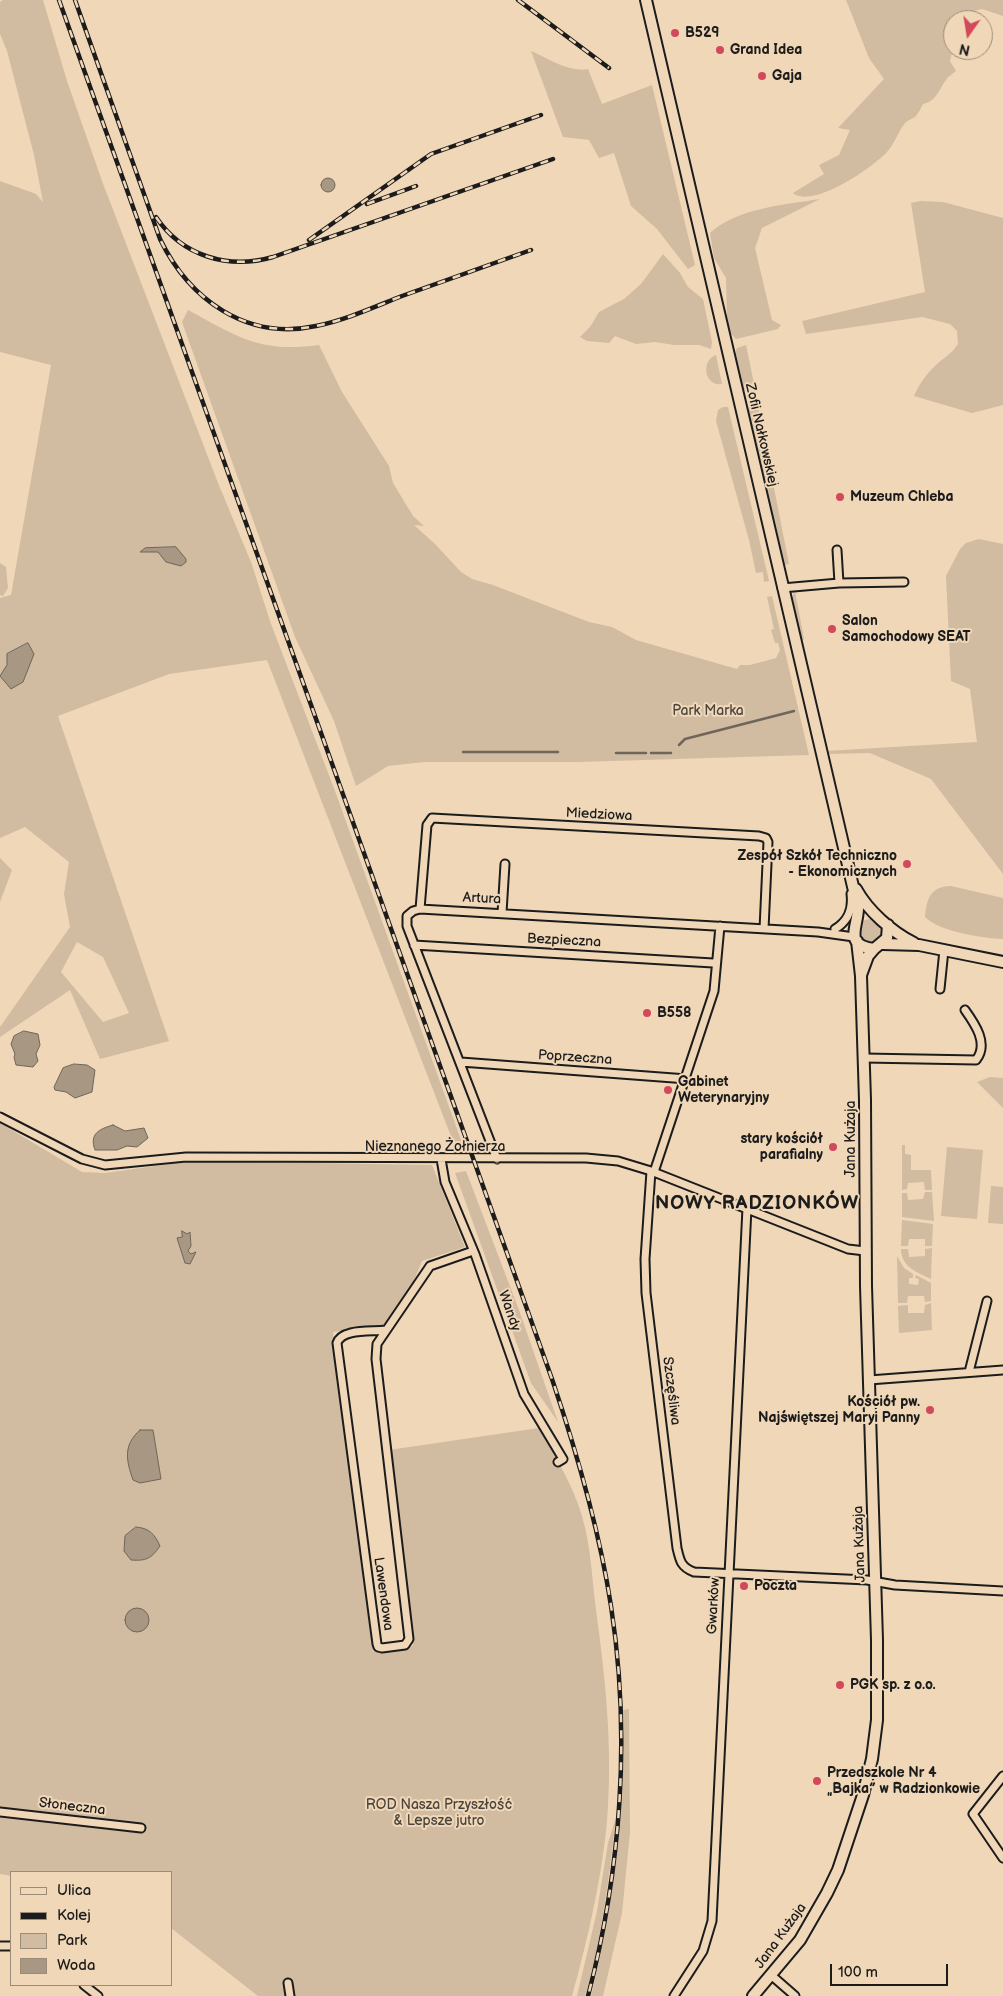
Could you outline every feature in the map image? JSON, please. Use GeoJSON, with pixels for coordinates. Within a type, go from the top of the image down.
{"type":"FeatureCollection","features":[{"type":"Feature","properties":{"kind":"street","name":"Zofii Nałkowskiej"},"geometry":{"type":"LineString","coordinates":[[646,0],[850,876]]}},
{"type":"Feature","properties":{"kind":"street"},"geometry":{"type":"LineString","coordinates":[[837,550],[839,583]]}},
{"type":"Feature","properties":{"kind":"street"},"geometry":{"type":"LineString","coordinates":[[782,588],[839,583],[904,582]]}},
{"type":"Feature","properties":{"kind":"street","name":"Miedziowa"},"geometry":{"type":"LineString","coordinates":[[420,909],[427,825],[429,819],[435,818],[766,838],[768,842],[764,929]]}},
{"type":"Feature","properties":{"kind":"street"},"geometry":{"type":"LineString","coordinates":[[502,913],[505,864]]}},
{"type":"Feature","properties":{"kind":"street"},"geometry":{"type":"LineString","coordinates":[[850,876],[862,900],[904,938],[919,945]]}},
{"type":"Feature","properties":{"kind":"street"},"geometry":{"type":"LineString","coordinates":[[835,929],[845,922],[852,907],[850,876]]}},
{"type":"Feature","properties":{"kind":"street","name":"Jana Kużaja"},"geometry":{"type":"LineString","coordinates":[[752,1996],[800,1940],[828,1893],[853,1827],[868,1776],[874,1741],[878,1698],[865,1251],[864,1058],[861,976],[855,931],[858,908],[850,876]]}},
{"type":"Feature","properties":{"kind":"street"},"geometry":{"type":"LineString","coordinates":[[420,909],[410,913],[406,920],[497,1159]]}},
{"type":"Feature","properties":{"kind":"street","name":"Artura"},"geometry":{"type":"LineString","coordinates":[[420,909],[818,932],[855,931]]}},
{"type":"Feature","properties":{"kind":"street"},"geometry":{"type":"LineString","coordinates":[[880,917],[869,914],[855,931],[862,946],[919,945],[1003,962]]}},
{"type":"Feature","properties":{"kind":"street"},"geometry":{"type":"LineString","coordinates":[[878,946],[887,938],[888,925]]}},
{"type":"Feature","properties":{"kind":"street","name":"Szczęśliwa"},"geometry":{"type":"LineString","coordinates":[[720,926],[714,991],[687,1079],[652,1171],[645,1280],[680,1562],[684,1568],[694,1572],[728,1573]]}},
{"type":"Feature","properties":{"kind":"street","name":"Artura"},"geometry":{"type":"LineString","coordinates":[[818,932],[835,929],[855,931]]}},
{"type":"Feature","properties":{"kind":"street","name":"Bezpieczna"},"geometry":{"type":"LineString","coordinates":[[414,945],[713,963]]}},
{"type":"Feature","properties":{"kind":"street","name":"Jana Kużaja"},"geometry":{"type":"LineString","coordinates":[[861,976],[868,956],[878,946]]}},
{"type":"Feature","properties":{"kind":"street"},"geometry":{"type":"LineString","coordinates":[[940,989],[944,950]]}},
{"type":"Feature","properties":{"kind":"street"},"geometry":{"type":"LineString","coordinates":[[864,1058],[976,1060],[980,1055],[981,1035],[965,1010]]}},
{"type":"Feature","properties":{"kind":"street","name":"Poprzeczna"},"geometry":{"type":"LineString","coordinates":[[461,1062],[687,1079]]}},
{"type":"Feature","properties":{"kind":"street","name":"Nieznanego Żołnierza"},"geometry":{"type":"LineString","coordinates":[[0,1117],[68,1153],[100,1165],[186,1157],[605,1159],[652,1171],[848,1249],[865,1251]]}},
{"type":"Feature","properties":{"kind":"street","name":"Wandy"},"geometry":{"type":"LineString","coordinates":[[441,1159],[445,1182],[473,1252],[524,1394],[563,1459],[558,1462]]}},
{"type":"Feature","properties":{"kind":"street","name":"Gwarków"},"geometry":{"type":"LineString","coordinates":[[674,1996],[703,1951],[712,1921],[747,1208]]}},
{"type":"Feature","properties":{"kind":"street","name":"Lawendowa"},"geometry":{"type":"LineString","coordinates":[[386,1330],[346,1334],[339,1338],[337,1343],[377,1644],[378,1647],[382,1648],[404,1645],[409,1639],[376,1359],[378,1344],[430,1266],[473,1252]]}},
{"type":"Feature","properties":{"kind":"street"},"geometry":{"type":"LineString","coordinates":[[969,1372],[987,1301]]}},
{"type":"Feature","properties":{"kind":"street"},"geometry":{"type":"LineString","coordinates":[[869,1380],[1003,1370]]}},
{"type":"Feature","properties":{"kind":"street"},"geometry":{"type":"LineString","coordinates":[[728,1573],[866,1580],[875,1583],[1003,1592]]}},
{"type":"Feature","properties":{"kind":"street"},"geometry":{"type":"LineString","coordinates":[[1003,1776],[973,1814],[1003,1858]]}},
{"type":"Feature","properties":{"kind":"street","name":"Słoneczna"},"geometry":{"type":"LineString","coordinates":[[0,1812],[140,1828]]}},
{"type":"Feature","properties":{"kind":"street"},"geometry":{"type":"LineString","coordinates":[[771,1975],[795,1996]]}},
{"type":"Feature","properties":{"kind":"street"},"geometry":{"type":"LineString","coordinates":[[288,1983],[290,1996]]}},
{"type":"Feature","properties":{"kind":"street"},"geometry":{"type":"LineString","coordinates":[[85,1986],[98,1996]]}},
{"type":"Feature","properties":{"kind":"green space"},"geometry":{"type":"Polygon","coordinates":[[[3,0],[43,0],[67,81],[102,181],[218,483],[251,562],[271,624],[335,791],[461,1140],[459,1157],[267,660],[169,674],[58,716],[169,1041],[100,1059],[70,990],[0,1037],[0,1027],[70,927],[64,894],[69,862],[25,827],[0,838],[0,598],[11,595],[51,365],[0,352],[0,181],[36,194],[43,202],[34,155],[7,51],[0,34],[0,2],[3,0]],[[77,942],[61,972],[103,1022],[129,1013],[103,957],[77,942]]]}},
{"type":"Feature","properties":{"kind":"green space"},"geometry":{"type":"Polygon","coordinates":[[[846,0],[1003,0],[1003,16],[993,13],[993,10],[943,10],[943,60],[950,60],[956,71],[947,79],[935,97],[923,104],[915,117],[905,123],[887,152],[842,185],[814,196],[802,196],[793,193],[824,174],[819,165],[839,155],[850,130],[838,128],[884,79],[869,58],[846,0]]]}},
{"type":"Feature","properties":{"kind":"green space"},"geometry":{"type":"Polygon","coordinates":[[[531,51],[566,67],[581,70],[588,69],[602,104],[652,85],[695,265],[688,269],[657,229],[631,206],[614,153],[599,158],[589,140],[563,137],[531,51]]]}},
{"type":"Feature","properties":{"kind":"green space"},"geometry":{"type":"Polygon","coordinates":[[[820,199],[762,228],[755,248],[772,320],[781,325],[778,329],[736,339],[729,331],[726,278],[714,258],[710,233],[721,225],[747,213],[820,199]]]}},
{"type":"Feature","properties":{"kind":"green space"},"geometry":{"type":"Polygon","coordinates":[[[920,201],[943,202],[1003,218],[1003,405],[972,413],[914,396],[929,372],[958,344],[957,331],[950,324],[922,317],[806,334],[802,321],[925,292],[911,203],[920,201]]]}},
{"type":"Feature","properties":{"kind":"green space"},"geometry":{"type":"Polygon","coordinates":[[[663,254],[680,273],[688,287],[703,299],[712,342],[711,349],[699,345],[674,345],[655,342],[636,344],[615,336],[609,343],[587,341],[580,337],[590,327],[599,312],[624,299],[641,284],[663,254]]]}},
{"type":"Feature","properties":{"kind":"green space","name":"Park Marka"},"geometry":{"type":"Polygon","coordinates":[[[188,310],[250,341],[281,347],[319,345],[342,392],[389,466],[393,483],[413,516],[424,526],[414,525],[461,572],[472,579],[493,585],[589,622],[612,627],[636,640],[737,669],[740,665],[750,665],[776,658],[780,650],[778,643],[775,643],[771,630],[774,629],[767,597],[772,596],[809,755],[578,762],[424,762],[388,766],[356,786],[334,721],[295,637],[182,322],[188,310]]]}},
{"type":"Feature","properties":{"kind":"green space"},"geometry":{"type":"Polygon","coordinates":[[[746,345],[756,393],[746,392],[742,387],[735,353],[737,348],[746,345]]]}},
{"type":"Feature","properties":{"kind":"green space"},"geometry":{"type":"Polygon","coordinates":[[[716,355],[722,384],[716,384],[708,378],[706,368],[708,362],[716,355]]]}},
{"type":"Feature","properties":{"kind":"green space"},"geometry":{"type":"Polygon","coordinates":[[[757,402],[789,564],[783,565],[747,412],[749,407],[757,402]]]}},
{"type":"Feature","properties":{"kind":"green space"},"geometry":{"type":"Polygon","coordinates":[[[728,407],[769,581],[764,582],[763,572],[756,573],[749,540],[716,421],[718,410],[728,407]]]}},
{"type":"Feature","properties":{"kind":"green space"},"geometry":{"type":"Polygon","coordinates":[[[979,539],[1003,544],[1003,874],[931,779],[870,753],[826,754],[826,751],[977,742],[970,689],[951,681],[946,576],[960,549],[966,543],[979,539]]]}},
{"type":"Feature","properties":{"kind":"green space"},"geometry":{"type":"Polygon","coordinates":[[[0,563],[6,567],[8,588],[3,596],[0,595],[0,563]]]}},
{"type":"Feature","properties":{"kind":"green space"},"geometry":{"type":"Polygon","coordinates":[[[795,591],[804,639],[801,642],[790,601],[795,591]]]}},
{"type":"Feature","properties":{"kind":"green space"},"geometry":{"type":"Polygon","coordinates":[[[0,858],[12,870],[0,902],[0,858]]]}},
{"type":"Feature","properties":{"kind":"green space"},"geometry":{"type":"Polygon","coordinates":[[[951,886],[1003,898],[1003,939],[973,936],[951,930],[941,927],[925,917],[927,904],[934,891],[951,886]]]}},
{"type":"Feature","properties":{"kind":"green space"},"geometry":{"type":"Polygon","coordinates":[[[870,919],[875,920],[881,926],[881,936],[875,942],[870,943],[865,942],[859,936],[858,931],[859,926],[865,920],[870,919]]]}},
{"type":"Feature","properties":{"kind":"green space"},"geometry":{"type":"Polygon","coordinates":[[[990,1077],[1003,1078],[1003,1108],[977,1082],[990,1077]]]}},
{"type":"Feature","properties":{"kind":"green space","name":"ROD Nasza Przyszłość & Lepsze jutro"},"geometry":{"type":"Polygon","coordinates":[[[0,1123],[82,1172],[105,1173],[191,1161],[432,1165],[465,1247],[422,1261],[410,1290],[386,1325],[333,1332],[373,1652],[413,1646],[389,1450],[539,1428],[569,1482],[585,1527],[607,1708],[609,1781],[606,1829],[600,1877],[572,1996],[258,1996],[172,1929],[172,1871],[10,1871],[10,1876],[0,1874],[0,1123]]]}},
{"type":"Feature","properties":{"kind":"green space"},"geometry":{"type":"Polygon","coordinates":[[[902,1145],[905,1145],[905,1154],[911,1155],[911,1170],[931,1170],[932,1190],[925,1190],[924,1182],[908,1183],[907,1189],[902,1190],[902,1145]]]}},
{"type":"Feature","properties":{"kind":"green space"},"geometry":{"type":"Polygon","coordinates":[[[947,1147],[983,1150],[977,1219],[941,1216],[947,1147]]]}},
{"type":"Feature","properties":{"kind":"green space"},"geometry":{"type":"Polygon","coordinates":[[[466,1171],[519,1310],[558,1422],[531,1383],[455,1173],[466,1171]]]}},
{"type":"Feature","properties":{"kind":"green space"},"geometry":{"type":"Polygon","coordinates":[[[991,1186],[1003,1187],[1003,1224],[988,1223],[991,1186]]]}},
{"type":"Feature","properties":{"kind":"green space"},"geometry":{"type":"Polygon","coordinates":[[[925,1192],[932,1192],[934,1221],[902,1217],[902,1193],[907,1193],[908,1200],[923,1199],[925,1192]]]}},
{"type":"Feature","properties":{"kind":"green space"},"geometry":{"type":"Polygon","coordinates":[[[902,1220],[933,1224],[932,1246],[925,1246],[925,1239],[909,1239],[908,1246],[901,1246],[902,1220]]]}},
{"type":"Feature","properties":{"kind":"green space"},"geometry":{"type":"Polygon","coordinates":[[[932,1248],[931,1279],[907,1265],[901,1249],[908,1249],[909,1257],[925,1256],[925,1249],[932,1248]]]}},
{"type":"Feature","properties":{"kind":"green space"},"geometry":{"type":"Polygon","coordinates":[[[897,1256],[904,1268],[913,1274],[913,1278],[909,1278],[909,1284],[918,1285],[919,1279],[915,1278],[916,1275],[931,1283],[931,1301],[925,1302],[924,1296],[908,1296],[907,1303],[898,1303],[897,1256]]]}},
{"type":"Feature","properties":{"kind":"green space"},"geometry":{"type":"Polygon","coordinates":[[[931,1303],[932,1330],[899,1333],[898,1306],[908,1305],[908,1313],[924,1313],[925,1305],[931,1303]]]}},
{"type":"Feature","properties":{"kind":"green space"},"geometry":{"type":"Polygon","coordinates":[[[629,1709],[630,1832],[622,1913],[603,1996],[591,1996],[612,1890],[620,1818],[623,1710],[629,1709]]]}},
{"type":"Feature","properties":{"kind":"green space"},"geometry":{"type":"Polygon","coordinates":[[[616,1818],[608,1885],[596,1952],[585,1996],[577,1996],[597,1911],[608,1843],[616,1818]]]}},
{"type":"Feature","properties":{"kind":"water"},"geometry":{"type":"Polygon","coordinates":[[[325,178],[331,178],[335,185],[331,192],[325,192],[321,188],[321,182],[325,178]]]}},
{"type":"Feature","properties":{"kind":"water"},"geometry":{"type":"Polygon","coordinates":[[[176,547],[186,559],[186,562],[181,566],[166,562],[158,552],[140,552],[145,548],[176,547]]]}},
{"type":"Feature","properties":{"kind":"water"},"geometry":{"type":"Polygon","coordinates":[[[28,643],[34,654],[23,682],[11,689],[0,676],[7,665],[7,654],[28,643]]]}},
{"type":"Feature","properties":{"kind":"water"},"geometry":{"type":"Polygon","coordinates":[[[24,1031],[38,1034],[40,1045],[36,1054],[38,1061],[33,1067],[16,1065],[14,1057],[15,1054],[11,1044],[14,1036],[24,1031]]]}},
{"type":"Feature","properties":{"kind":"water"},"geometry":{"type":"Polygon","coordinates":[[[74,1064],[87,1065],[95,1070],[92,1092],[75,1098],[66,1092],[55,1090],[54,1087],[63,1068],[74,1064]]]}},
{"type":"Feature","properties":{"kind":"water"},"geometry":{"type":"Polygon","coordinates":[[[113,1125],[125,1131],[144,1128],[148,1138],[137,1147],[127,1146],[117,1150],[95,1150],[93,1140],[96,1133],[103,1128],[113,1125]]]}},
{"type":"Feature","properties":{"kind":"water"},"geometry":{"type":"Polygon","coordinates":[[[182,1231],[187,1234],[190,1232],[191,1246],[188,1251],[191,1254],[196,1252],[190,1264],[185,1263],[177,1238],[182,1237],[182,1231]]]}},
{"type":"Feature","properties":{"kind":"water"},"geometry":{"type":"Polygon","coordinates":[[[140,1430],[153,1430],[161,1479],[140,1483],[133,1480],[129,1466],[128,1447],[140,1430]]]}},
{"type":"Feature","properties":{"kind":"water"},"geometry":{"type":"Polygon","coordinates":[[[136,1527],[151,1533],[160,1546],[151,1556],[141,1560],[131,1560],[124,1551],[125,1536],[136,1527]]]}},
{"type":"Feature","properties":{"kind":"water"},"geometry":{"type":"Polygon","coordinates":[[[137,1608],[146,1611],[149,1620],[146,1629],[137,1632],[128,1629],[125,1620],[128,1611],[137,1608]]]}},
{"type":"Feature","properties":{"kind":"waterway"},"geometry":{"type":"LineString","coordinates":[[679,745],[685,739],[794,711]]}},
{"type":"Feature","properties":{"kind":"waterway"},"geometry":{"type":"LineString","coordinates":[[463,752],[558,752]]}},
{"type":"Feature","properties":{"kind":"waterway"},"geometry":{"type":"LineString","coordinates":[[616,753],[646,753]]}},
{"type":"Feature","properties":{"kind":"waterway"},"geometry":{"type":"LineString","coordinates":[[651,753],[671,753]]}},
{"type":"Feature","properties":{"kind":"railway"},"geometry":{"type":"LineString","coordinates":[[59,0],[552,1379],[586,1491],[600,1548],[611,1606],[617,1655],[621,1753],[615,1851],[608,1900],[588,1996]]}},
{"type":"Feature","properties":{"kind":"railway"},"geometry":{"type":"LineString","coordinates":[[75,0],[160,239],[172,261],[187,280],[204,297],[223,311],[244,321],[266,327],[290,329],[316,326],[349,317],[531,250]]}},
{"type":"Feature","properties":{"kind":"railway"},"geometry":{"type":"LineString","coordinates":[[518,0],[609,68]]}},
{"type":"Feature","properties":{"kind":"railway"},"geometry":{"type":"LineString","coordinates":[[309,240],[431,154],[541,115]]}},
{"type":"Feature","properties":{"kind":"railway"},"geometry":{"type":"LineString","coordinates":[[156,217],[179,242],[193,250],[223,260],[239,262],[256,261],[273,257],[553,159]]}},
{"type":"Feature","properties":{"kind":"railway"},"geometry":{"type":"LineString","coordinates":[[367,204],[416,186]]}},
{"type":"Feature","properties":{"kind":"place","name":"B529"},"geometry":{"type":"Point","coordinates":[675,33]}},
{"type":"Feature","properties":{"kind":"place","name":"Grand Idea"},"geometry":{"type":"Point","coordinates":[720,50]}},
{"type":"Feature","properties":{"kind":"place","name":"Gaja"},"geometry":{"type":"Point","coordinates":[762,76]}},
{"type":"Feature","properties":{"kind":"place","name":"Muzeum Chleba"},"geometry":{"type":"Point","coordinates":[840,497]}},
{"type":"Feature","properties":{"kind":"place","name":"Salon Samochodowy SEAT"},"geometry":{"type":"Point","coordinates":[832,629]}},
{"type":"Feature","properties":{"kind":"place","name":"Zespół Szkół Techniczno - Ekonomicznych"},"geometry":{"type":"Point","coordinates":[907,864]}},
{"type":"Feature","properties":{"kind":"place","name":"B558"},"geometry":{"type":"Point","coordinates":[647,1013]}},
{"type":"Feature","properties":{"kind":"place","name":"Gabinet Weterynaryjny"},"geometry":{"type":"Point","coordinates":[668,1090]}},
{"type":"Feature","properties":{"kind":"place","name":"stary kościół parafialny"},"geometry":{"type":"Point","coordinates":[833,1147]}},
{"type":"Feature","properties":{"kind":"place","name":"Kościół pw. Najświętszej Maryi Panny"},"geometry":{"type":"Point","coordinates":[930,1410]}},
{"type":"Feature","properties":{"kind":"place","name":"Poczta"},"geometry":{"type":"Point","coordinates":[744,1586]}},
{"type":"Feature","properties":{"kind":"place","name":"PGK sp. z o.o."},"geometry":{"type":"Point","coordinates":[840,1685]}},
{"type":"Feature","properties":{"kind":"place","name":"Przedszkole Nr 4 „Bajka” w Radzionkowie"},"geometry":{"type":"Point","coordinates":[817,1781]}},
{"type":"Feature","properties":{"kind":"district","name":"NOWY RADZIONKÓW"},"geometry":{"type":"Point","coordinates":[757,1204]}}]}
